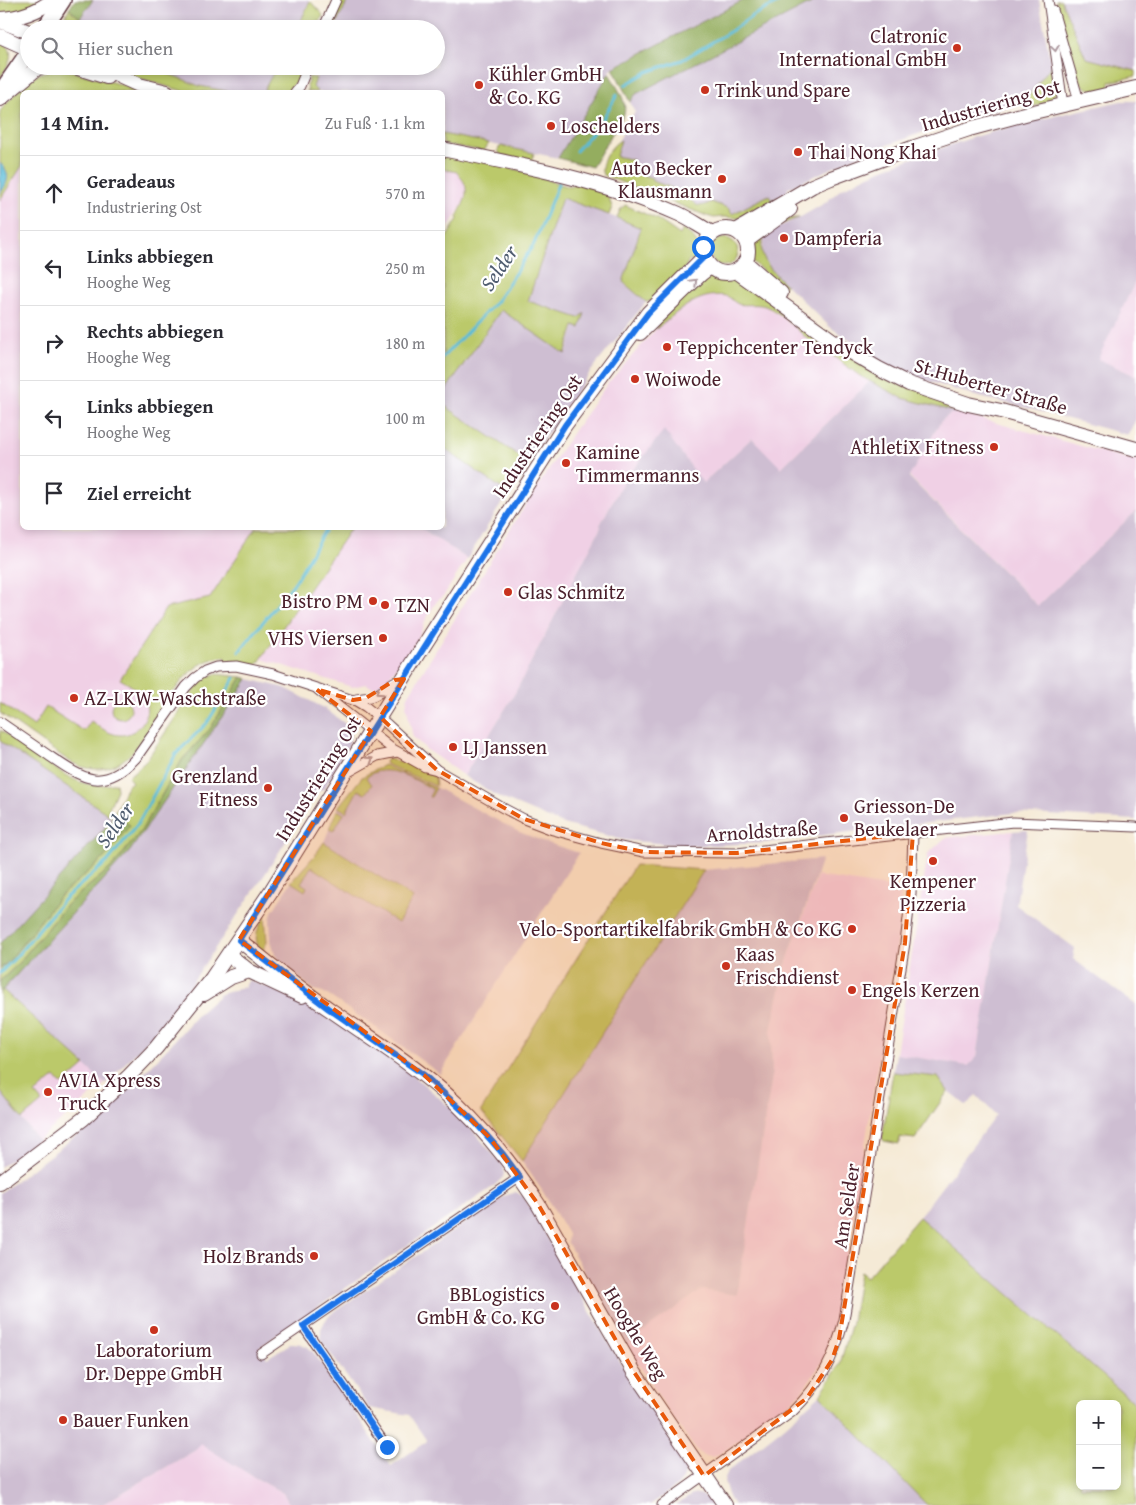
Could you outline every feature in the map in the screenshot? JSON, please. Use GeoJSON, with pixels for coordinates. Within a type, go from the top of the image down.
{"type":"FeatureCollection","features":[{"type":"Feature","properties":{"kind":"main road"},"geometry":{"type":"LineString","coordinates":[[50,20],[63,0]]}},
{"type":"Feature","properties":{"kind":"main road"},"geometry":{"type":"LineString","coordinates":[[0,93],[20,63]]}},
{"type":"Feature","properties":{"kind":"street"},"geometry":{"type":"LineString","coordinates":[[0,20],[20,17],[40,9],[53,0]]}},
{"type":"Feature","properties":{"kind":"street"},"geometry":{"type":"LineString","coordinates":[[327,20],[336,0]]}},
{"type":"Feature","properties":{"kind":"street"},"geometry":{"type":"LineString","coordinates":[[1049,0],[1079,101]]}},
{"type":"Feature","properties":{"kind":"street"},"geometry":{"type":"LineString","coordinates":[[1049,0],[1063,105]]}},
{"type":"Feature","properties":{"kind":"street"},"geometry":{"type":"LineString","coordinates":[[0,20],[20,28]]}},
{"type":"Feature","properties":{"kind":"street"},"geometry":{"type":"LineString","coordinates":[[0,36],[20,46]]}},
{"type":"Feature","properties":{"kind":"street"},"geometry":{"type":"LineString","coordinates":[[0,99],[29,75]]}},
{"type":"Feature","properties":{"kind":"street"},"geometry":{"type":"LineString","coordinates":[[99,75],[120,82],[134,83]]}},
{"type":"Feature","properties":{"kind":"street"},"geometry":{"type":"LineString","coordinates":[[117,75],[134,83],[159,90]]}},
{"type":"Feature","properties":{"kind":"street"},"geometry":{"type":"LineString","coordinates":[[299,90],[305,75]]}},
{"type":"Feature","properties":{"kind":"street","name":"Industriering Ost"},"geometry":{"type":"LineString","coordinates":[[741,236],[845,179],[860,168],[912,148],[969,129],[1136,88]]}},
{"type":"Feature","properties":{"kind":"street"},"geometry":{"type":"LineString","coordinates":[[445,150],[568,176],[680,214],[708,250],[720,273],[726,273],[741,266],[748,251],[741,236],[726,228],[708,250]]}},
{"type":"Feature","properties":{"kind":"street","name":"Industriering Ost"},"geometry":{"type":"LineString","coordinates":[[0,1182],[83,1119],[106,1098],[156,1048],[196,1000],[239,940],[565,425],[648,313],[708,250]]}},
{"type":"Feature","properties":{"kind":"street","name":"St.Huberter Straße"},"geometry":{"type":"LineString","coordinates":[[741,266],[817,328],[861,359],[909,384],[968,404],[1001,411],[1136,449]]}},
{"type":"Feature","properties":{"kind":"street"},"geometry":{"type":"LineString","coordinates":[[0,722],[77,774],[95,779],[106,778],[127,769],[186,687],[205,671],[216,667],[246,667],[353,700],[370,697],[381,692],[394,680],[404,678]]}},
{"type":"Feature","properties":{"kind":"street","name":"Arnoldstraße"},"geometry":{"type":"LineString","coordinates":[[316,689],[397,752],[426,767],[437,770]]}},
{"type":"Feature","properties":{"kind":"street","name":"Arnoldstraße"},"geometry":{"type":"LineString","coordinates":[[353,700],[379,717],[437,770],[524,819],[553,830],[644,852],[737,853],[1013,822],[1136,827]]}},
{"type":"Feature","properties":{"kind":"street"},"geometry":{"type":"LineString","coordinates":[[345,774],[376,756],[397,752]]}},
{"type":"Feature","properties":{"kind":"street","name":"Am Selder"},"geometry":{"type":"LineString","coordinates":[[662,1505],[792,1412],[807,1398],[832,1360],[839,1339],[855,1261],[906,944],[912,879],[913,833]]}},
{"type":"Feature","properties":{"kind":"street","name":"Hooghe Weg"},"geometry":{"type":"LineString","coordinates":[[239,940],[329,1009],[424,1075],[455,1102],[490,1138],[538,1204],[634,1372],[724,1505]]}},
{"type":"Feature","properties":{"kind":"street","name":"Hooghe Weg"},"geometry":{"type":"LineString","coordinates":[[229,955],[250,971],[329,1009]]}},
{"type":"Feature","properties":{"kind":"street"},"geometry":{"type":"LineString","coordinates":[[196,1000],[231,978],[250,971]]}},
{"type":"Feature","properties":{"kind":"street"},"geometry":{"type":"LineString","coordinates":[[261,1354],[520,1177]]}},
{"type":"Feature","properties":{"kind":"street"},"geometry":{"type":"LineString","coordinates":[[303,1326],[387,1447]]}},
{"type":"Feature","properties":{"kind":"highlighted area"},"geometry":{"type":"Polygon","coordinates":[[[404,679],[380,717],[437,770],[524,819],[601,843],[644,852],[737,853],[913,833],[905,943],[839,1339],[832,1360],[807,1398],[704,1476],[634,1372],[538,1204],[490,1138],[424,1075],[239,940],[371,731],[316,689],[353,700],[366,698],[395,680],[404,679]]]}},
{"type":"Feature","properties":{"kind":"shaded area"},"geometry":{"type":"Polygon","coordinates":[[[93,0],[310,0],[301,20],[79,20],[93,0]]]}},
{"type":"Feature","properties":{"kind":"shaded area"},"geometry":{"type":"Polygon","coordinates":[[[348,0],[744,0],[612,68],[558,158],[445,134],[445,90],[316,90],[313,87],[317,75],[445,75],[445,20],[338,20],[348,0]]]}},
{"type":"Feature","properties":{"kind":"shaded area"},"geometry":{"type":"Polygon","coordinates":[[[817,0],[1039,0],[1051,66],[1024,102],[935,128],[865,153],[788,188],[787,193],[730,217],[701,209],[605,164],[635,112],[630,102],[635,94],[817,0]]]}},
{"type":"Feature","properties":{"kind":"shaded area"},"geometry":{"type":"Polygon","coordinates":[[[1061,0],[1136,0],[1136,71],[1086,58],[1061,0]]]}},
{"type":"Feature","properties":{"kind":"shaded area"},"geometry":{"type":"Polygon","coordinates":[[[171,75],[272,75],[264,90],[221,90],[199,86],[171,75]]]}},
{"type":"Feature","properties":{"kind":"shaded area"},"geometry":{"type":"Polygon","coordinates":[[[1121,101],[1136,101],[1136,280],[1098,359],[1136,376],[1136,419],[1128,435],[967,394],[908,375],[881,362],[830,327],[769,268],[764,260],[762,251],[764,240],[769,231],[799,218],[825,203],[841,189],[869,175],[974,137],[1024,123],[1121,101]]]}},
{"type":"Feature","properties":{"kind":"shaded area"},"geometry":{"type":"Polygon","coordinates":[[[20,169],[20,530],[255,530],[210,598],[166,608],[120,678],[139,691],[147,707],[143,723],[134,732],[124,735],[107,732],[91,721],[84,732],[46,707],[34,726],[0,703],[0,200],[20,169]]]}},
{"type":"Feature","properties":{"kind":"shaded area"},"geometry":{"type":"Polygon","coordinates":[[[445,169],[457,172],[464,182],[466,190],[465,200],[445,233],[445,169]]]}},
{"type":"Feature","properties":{"kind":"shaded area"},"geometry":{"type":"Polygon","coordinates":[[[562,198],[641,227],[623,283],[646,302],[591,371],[528,462],[445,405],[445,391],[501,310],[566,353],[575,326],[580,328],[579,318],[528,302],[562,198]]]}},
{"type":"Feature","properties":{"kind":"shaded area"},"geometry":{"type":"Polygon","coordinates":[[[1136,280],[1136,376],[1097,359],[1136,280]]]}},
{"type":"Feature","properties":{"kind":"shaded area"},"geometry":{"type":"Polygon","coordinates":[[[704,296],[724,296],[729,297],[733,301],[765,306],[860,376],[870,381],[780,469],[752,438],[703,483],[664,431],[622,484],[515,693],[464,776],[427,750],[413,737],[406,705],[408,696],[505,537],[575,429],[608,383],[656,329],[692,301],[704,296]]]}},
{"type":"Feature","properties":{"kind":"shaded area"},"geometry":{"type":"Polygon","coordinates":[[[870,381],[902,398],[960,413],[950,414],[941,421],[909,477],[1038,606],[1136,511],[1136,820],[1014,813],[765,843],[687,846],[624,840],[563,824],[501,798],[464,776],[515,693],[622,484],[664,430],[703,483],[752,438],[781,468],[870,381]]]}},
{"type":"Feature","properties":{"kind":"shaded area"},"geometry":{"type":"Polygon","coordinates":[[[960,413],[1136,461],[1136,511],[1038,606],[909,476],[941,421],[950,414],[960,413]]]}},
{"type":"Feature","properties":{"kind":"shaded area"},"geometry":{"type":"Polygon","coordinates":[[[445,449],[508,493],[467,559],[424,530],[445,530],[445,449]]]}},
{"type":"Feature","properties":{"kind":"shaded area"},"geometry":{"type":"Polygon","coordinates":[[[350,530],[424,530],[467,559],[444,595],[437,601],[410,650],[380,685],[373,688],[366,684],[352,687],[262,659],[350,530]]]}},
{"type":"Feature","properties":{"kind":"shaded area"},"geometry":{"type":"Polygon","coordinates":[[[248,679],[285,688],[324,708],[348,726],[351,735],[349,745],[324,789],[318,790],[269,868],[181,999],[150,1038],[105,1084],[3,990],[130,851],[248,679]]]}},
{"type":"Feature","properties":{"kind":"shaded area"},"geometry":{"type":"Polygon","coordinates":[[[0,741],[112,817],[104,829],[0,943],[0,741]]]}},
{"type":"Feature","properties":{"kind":"shaded area"},"geometry":{"type":"Polygon","coordinates":[[[383,765],[433,786],[517,831],[579,853],[440,1074],[323,992],[314,990],[279,961],[271,941],[270,921],[272,912],[290,884],[307,865],[398,922],[413,898],[324,842],[339,805],[363,777],[380,769],[383,765]]]}},
{"type":"Feature","properties":{"kind":"shaded area"},"geometry":{"type":"Polygon","coordinates":[[[1028,830],[1016,905],[1075,948],[1073,959],[1136,1005],[1136,1404],[919,1217],[996,1115],[976,1095],[967,1106],[948,1091],[938,1077],[893,1072],[896,1054],[968,1066],[977,1057],[1013,831],[1028,830]]]}},
{"type":"Feature","properties":{"kind":"shaded area"},"geometry":{"type":"Polygon","coordinates":[[[1013,831],[977,1057],[968,1066],[896,1054],[928,854],[945,838],[1013,831]]]}},
{"type":"Feature","properties":{"kind":"shaded area"},"geometry":{"type":"Polygon","coordinates":[[[822,859],[785,967],[771,1031],[772,1076],[737,1295],[701,1290],[626,1344],[567,1242],[568,1234],[522,1161],[704,870],[822,859]]]}},
{"type":"Feature","properties":{"kind":"shaded area"},"geometry":{"type":"Polygon","coordinates":[[[817,876],[901,889],[899,933],[838,1312],[824,1360],[800,1394],[764,1423],[723,1452],[713,1457],[703,1456],[694,1447],[665,1406],[626,1344],[701,1290],[737,1295],[772,1076],[771,1031],[785,967],[817,876]]]}},
{"type":"Feature","properties":{"kind":"shaded area"},"geometry":{"type":"Polygon","coordinates":[[[249,980],[309,1006],[413,1075],[463,1119],[504,1167],[503,1177],[494,1186],[260,1347],[267,1358],[290,1344],[299,1343],[308,1347],[391,1466],[427,1441],[409,1415],[369,1408],[325,1346],[321,1338],[321,1329],[331,1314],[506,1195],[516,1192],[524,1197],[609,1344],[681,1456],[686,1471],[678,1485],[650,1505],[290,1505],[283,1493],[201,1444],[194,1451],[101,1505],[0,1505],[0,1193],[76,1136],[116,1102],[196,1016],[221,994],[244,987],[249,980]]]}},
{"type":"Feature","properties":{"kind":"shaded area"},"geometry":{"type":"Polygon","coordinates":[[[85,1065],[105,1084],[38,1140],[22,1119],[41,1102],[35,1094],[55,1077],[62,1085],[85,1065]]]}},
{"type":"Feature","properties":{"kind":"shaded area"},"geometry":{"type":"Polygon","coordinates":[[[0,1091],[38,1140],[0,1167],[0,1091]]]}},
{"type":"Feature","properties":{"kind":"shaded area"},"geometry":{"type":"Polygon","coordinates":[[[820,1395],[927,1505],[734,1505],[729,1498],[724,1481],[728,1471],[785,1426],[820,1395]]]}},
{"type":"Feature","properties":{"kind":"shaded area"},"geometry":{"type":"Polygon","coordinates":[[[201,1443],[252,1476],[283,1493],[290,1505],[101,1505],[194,1451],[201,1443]]]}},
{"type":"Feature","properties":{"kind":"shaded area"},"geometry":{"type":"Polygon","coordinates":[[[699,1494],[715,1505],[676,1505],[692,1495],[699,1494]]]}},
{"type":"Feature","properties":{"kind":"green space"},"geometry":{"type":"Polygon","coordinates":[[[45,0],[32,9],[0,15],[0,2],[45,0]]]}},
{"type":"Feature","properties":{"kind":"green space"},"geometry":{"type":"Polygon","coordinates":[[[75,0],[93,0],[80,18],[69,9],[75,0]]]}},
{"type":"Feature","properties":{"kind":"green space"},"geometry":{"type":"Polygon","coordinates":[[[341,0],[348,0],[338,20],[331,20],[341,0]]]}},
{"type":"Feature","properties":{"kind":"green space"},"geometry":{"type":"Polygon","coordinates":[[[744,0],[817,0],[636,94],[630,102],[613,68],[744,0]]]}},
{"type":"Feature","properties":{"kind":"green space"},"geometry":{"type":"Polygon","coordinates":[[[1056,0],[1061,0],[1086,58],[1136,71],[1136,76],[1110,82],[1110,88],[1094,90],[1083,85],[1075,76],[1056,0]]]}},
{"type":"Feature","properties":{"kind":"green space"},"geometry":{"type":"Polygon","coordinates":[[[310,1],[323,15],[321,20],[301,20],[310,1]]]}},
{"type":"Feature","properties":{"kind":"green space"},"geometry":{"type":"Polygon","coordinates":[[[69,9],[80,18],[79,20],[63,20],[69,9]]]}},
{"type":"Feature","properties":{"kind":"green space"},"geometry":{"type":"Polygon","coordinates":[[[0,41],[9,48],[10,58],[0,78],[0,41]]]}},
{"type":"Feature","properties":{"kind":"green space"},"geometry":{"type":"Polygon","coordinates":[[[1051,66],[1057,91],[1048,101],[1026,108],[1024,102],[1051,66]]]}},
{"type":"Feature","properties":{"kind":"green space"},"geometry":{"type":"Polygon","coordinates":[[[609,73],[623,98],[624,114],[592,167],[558,158],[609,73]]]}},
{"type":"Feature","properties":{"kind":"green space"},"geometry":{"type":"Polygon","coordinates":[[[86,75],[141,90],[20,90],[20,169],[0,200],[7,173],[0,163],[0,111],[20,88],[35,76],[86,75]]]}},
{"type":"Feature","properties":{"kind":"green space"},"geometry":{"type":"Polygon","coordinates":[[[130,75],[171,75],[199,86],[221,90],[179,90],[130,75]]]}},
{"type":"Feature","properties":{"kind":"green space"},"geometry":{"type":"Polygon","coordinates":[[[272,75],[300,75],[289,90],[264,90],[272,75]]]}},
{"type":"Feature","properties":{"kind":"green space"},"geometry":{"type":"Polygon","coordinates":[[[309,77],[316,78],[313,87],[316,90],[308,90],[309,77]]]}},
{"type":"Feature","properties":{"kind":"green space"},"geometry":{"type":"Polygon","coordinates":[[[445,135],[489,143],[484,151],[445,144],[445,135]]]}},
{"type":"Feature","properties":{"kind":"green space"},"geometry":{"type":"Polygon","coordinates":[[[621,140],[616,156],[633,160],[630,171],[652,178],[652,181],[675,189],[674,192],[685,195],[699,206],[711,202],[728,208],[732,214],[769,195],[771,200],[779,197],[738,218],[714,218],[707,216],[603,175],[602,166],[606,155],[621,140]]]}},
{"type":"Feature","properties":{"kind":"green space"},"geometry":{"type":"Polygon","coordinates":[[[501,146],[534,153],[531,162],[500,155],[498,149],[501,146]]]}},
{"type":"Feature","properties":{"kind":"green space"},"geometry":{"type":"Polygon","coordinates":[[[445,153],[549,177],[547,180],[570,187],[575,182],[607,193],[612,207],[609,215],[562,198],[528,301],[579,318],[585,313],[580,328],[574,326],[565,354],[501,310],[445,391],[445,240],[458,219],[457,217],[465,200],[466,191],[466,186],[457,172],[445,169],[445,153]]]}},
{"type":"Feature","properties":{"kind":"green space"},"geometry":{"type":"Polygon","coordinates":[[[625,205],[657,219],[680,235],[683,229],[692,236],[699,248],[697,258],[693,263],[689,260],[685,268],[652,301],[646,302],[623,282],[641,228],[617,218],[620,210],[625,205]]]}},
{"type":"Feature","properties":{"kind":"green space"},"geometry":{"type":"Polygon","coordinates":[[[782,218],[799,218],[775,226],[769,231],[764,238],[762,253],[769,267],[786,285],[782,289],[750,259],[752,242],[782,218]]]}},
{"type":"Feature","properties":{"kind":"green space"},"geometry":{"type":"Polygon","coordinates":[[[724,238],[734,242],[738,252],[734,262],[724,266],[714,262],[710,252],[714,242],[724,238]]]}},
{"type":"Feature","properties":{"kind":"green space"},"geometry":{"type":"Polygon","coordinates":[[[734,276],[770,300],[948,403],[960,413],[902,398],[860,376],[818,345],[815,347],[785,318],[765,306],[738,304],[729,297],[715,295],[696,300],[656,329],[659,321],[706,277],[725,278],[734,276]]]}},
{"type":"Feature","properties":{"kind":"green space"},"geometry":{"type":"Polygon","coordinates":[[[445,406],[528,462],[508,493],[445,449],[445,406]]]}},
{"type":"Feature","properties":{"kind":"green space"},"geometry":{"type":"Polygon","coordinates":[[[255,530],[350,530],[257,665],[225,660],[226,657],[203,663],[185,677],[141,741],[125,758],[106,768],[83,767],[74,764],[0,713],[0,703],[34,726],[46,707],[84,731],[91,721],[111,733],[119,735],[133,732],[146,716],[146,702],[137,690],[120,679],[166,608],[210,598],[255,530]]]}},
{"type":"Feature","properties":{"kind":"green space"},"geometry":{"type":"Polygon","coordinates":[[[215,674],[242,677],[210,729],[182,760],[141,831],[113,866],[67,904],[17,965],[0,981],[0,969],[10,960],[59,897],[104,858],[114,815],[112,817],[0,741],[0,730],[59,771],[76,780],[94,785],[116,783],[117,790],[108,810],[114,814],[127,786],[132,782],[128,777],[145,762],[199,683],[215,674]]]}},
{"type":"Feature","properties":{"kind":"green space"},"geometry":{"type":"Polygon","coordinates":[[[242,677],[248,679],[130,851],[0,993],[0,981],[17,965],[67,904],[113,866],[141,831],[182,760],[210,729],[242,677]]]}},
{"type":"Feature","properties":{"kind":"green space"},"geometry":{"type":"Polygon","coordinates":[[[121,699],[128,702],[131,709],[128,716],[121,719],[114,716],[111,709],[114,702],[121,699]]]}},
{"type":"Feature","properties":{"kind":"green space"},"geometry":{"type":"Polygon","coordinates":[[[387,759],[404,762],[433,775],[436,786],[386,764],[387,759]]]}},
{"type":"Feature","properties":{"kind":"green space"},"geometry":{"type":"Polygon","coordinates":[[[384,765],[436,788],[431,797],[429,797],[433,789],[400,773],[382,771],[366,778],[372,784],[365,794],[358,790],[346,812],[338,807],[362,777],[384,765]]]}},
{"type":"Feature","properties":{"kind":"green space"},"geometry":{"type":"Polygon","coordinates":[[[337,810],[344,814],[333,831],[329,829],[337,810]]]}},
{"type":"Feature","properties":{"kind":"green space"},"geometry":{"type":"Polygon","coordinates":[[[114,815],[130,825],[104,858],[59,897],[10,960],[0,969],[0,943],[104,829],[114,815]]]}},
{"type":"Feature","properties":{"kind":"green space"},"geometry":{"type":"Polygon","coordinates":[[[324,842],[413,898],[398,923],[311,867],[301,883],[307,887],[305,891],[291,882],[324,842]]]}},
{"type":"Feature","properties":{"kind":"green space"},"geometry":{"type":"Polygon","coordinates":[[[635,865],[704,870],[522,1161],[481,1111],[635,865]]]}},
{"type":"Feature","properties":{"kind":"green space"},"geometry":{"type":"Polygon","coordinates":[[[265,915],[267,942],[262,952],[256,938],[265,915]]]}},
{"type":"Feature","properties":{"kind":"green space"},"geometry":{"type":"Polygon","coordinates":[[[3,990],[85,1065],[62,1085],[55,1077],[35,1094],[42,1102],[22,1119],[0,1091],[0,993],[3,990]]]}},
{"type":"Feature","properties":{"kind":"green space"},"geometry":{"type":"Polygon","coordinates":[[[893,1072],[938,1077],[948,1091],[915,1139],[899,1137],[899,1144],[884,1141],[882,1138],[893,1072]]]}},
{"type":"Feature","properties":{"kind":"green space"},"geometry":{"type":"Polygon","coordinates":[[[919,1217],[1136,1404],[1136,1505],[927,1505],[820,1395],[840,1364],[852,1322],[860,1272],[867,1277],[919,1217]]]}},
{"type":"Feature","properties":{"kind":"water"},"geometry":{"type":"Polygon","coordinates":[[[0,163],[4,167],[8,178],[0,194],[0,163]]]}},
{"type":"Feature","properties":{"kind":"waterway","name":"Selder"},"geometry":{"type":"LineString","coordinates":[[625,85],[647,72],[682,60],[754,15],[783,0]]}},
{"type":"Feature","properties":{"kind":"waterway","name":"Selder"},"geometry":{"type":"LineString","coordinates":[[576,151],[599,125],[617,95]]}},
{"type":"Feature","properties":{"kind":"waterway","name":"Selder"},"geometry":{"type":"LineString","coordinates":[[445,355],[497,301],[534,244],[559,182]]}},
{"type":"Feature","properties":{"kind":"waterway","name":"Selder"},"geometry":{"type":"LineString","coordinates":[[239,652],[295,582],[325,530]]}},
{"type":"Feature","properties":{"kind":"waterway","name":"Selder"},"geometry":{"type":"LineString","coordinates":[[0,973],[15,958],[65,898],[108,861],[137,825],[176,754],[207,723],[235,678]]}},
{"type":"Feature","properties":{"kind":"place","name":"Clatronic International GmbH"},"geometry":{"type":"Point","coordinates":[957,48]}},
{"type":"Feature","properties":{"kind":"place","name":"Kühler GmbH & Co. KG"},"geometry":{"type":"Point","coordinates":[479,85]}},
{"type":"Feature","properties":{"kind":"place","name":"Trink und Spare"},"geometry":{"type":"Point","coordinates":[705,90]}},
{"type":"Feature","properties":{"kind":"place","name":"Loschelders"},"geometry":{"type":"Point","coordinates":[551,126]}},
{"type":"Feature","properties":{"kind":"place","name":"Thai Nong Khai"},"geometry":{"type":"Point","coordinates":[798,152]}},
{"type":"Feature","properties":{"kind":"place","name":"Auto Becker Klausmann"},"geometry":{"type":"Point","coordinates":[722,179]}},
{"type":"Feature","properties":{"kind":"place","name":"Dampferia"},"geometry":{"type":"Point","coordinates":[784,238]}},
{"type":"Feature","properties":{"kind":"place","name":"Teppichcenter Tendyck"},"geometry":{"type":"Point","coordinates":[667,347]}},
{"type":"Feature","properties":{"kind":"place","name":"Woiwode"},"geometry":{"type":"Point","coordinates":[635,379]}},
{"type":"Feature","properties":{"kind":"place","name":"AthletiX Fitness"},"geometry":{"type":"Point","coordinates":[994,447]}},
{"type":"Feature","properties":{"kind":"place","name":"Kamine Timmermanns"},"geometry":{"type":"Point","coordinates":[566,463]}},
{"type":"Feature","properties":{"kind":"place","name":"Glas Schmitz"},"geometry":{"type":"Point","coordinates":[508,592]}},
{"type":"Feature","properties":{"kind":"place","name":"Bistro PM"},"geometry":{"type":"Point","coordinates":[373,601]}},
{"type":"Feature","properties":{"kind":"place","name":"TZN"},"geometry":{"type":"Point","coordinates":[385,605]}},
{"type":"Feature","properties":{"kind":"place","name":"VHS Viersen"},"geometry":{"type":"Point","coordinates":[383,638]}},
{"type":"Feature","properties":{"kind":"place","name":"AZ-LKW-Waschstraße"},"geometry":{"type":"Point","coordinates":[74,698]}},
{"type":"Feature","properties":{"kind":"place","name":"LJ Janssen"},"geometry":{"type":"Point","coordinates":[453,747]}},
{"type":"Feature","properties":{"kind":"place","name":"Grenzland Fitness"},"geometry":{"type":"Point","coordinates":[268,788]}},
{"type":"Feature","properties":{"kind":"place","name":"Griesson-De Beukelaer"},"geometry":{"type":"Point","coordinates":[844,818]}},
{"type":"Feature","properties":{"kind":"place","name":"Kempener Pizzeria"},"geometry":{"type":"Point","coordinates":[933,861]}},
{"type":"Feature","properties":{"kind":"place","name":"Velo-Sportartikelfabrik GmbH & Co KG"},"geometry":{"type":"Point","coordinates":[852,929]}},
{"type":"Feature","properties":{"kind":"place","name":"Kaas Frischdienst"},"geometry":{"type":"Point","coordinates":[726,966]}},
{"type":"Feature","properties":{"kind":"place","name":"Engels Kerzen"},"geometry":{"type":"Point","coordinates":[852,990]}},
{"type":"Feature","properties":{"kind":"place","name":"AVIA Xpress Truck"},"geometry":{"type":"Point","coordinates":[48,1092]}},
{"type":"Feature","properties":{"kind":"place","name":"Holz Brands"},"geometry":{"type":"Point","coordinates":[314,1256]}},
{"type":"Feature","properties":{"kind":"place","name":"BBLogistics GmbH & Co. KG"},"geometry":{"type":"Point","coordinates":[555,1306]}},
{"type":"Feature","properties":{"kind":"place","name":"Laboratorium Dr. Deppe GmbH"},"geometry":{"type":"Point","coordinates":[154,1330]}},
{"type":"Feature","properties":{"kind":"place","name":"Bauer Funken"},"geometry":{"type":"Point","coordinates":[63,1420]}},
{"type":"Feature","properties":{"kind":"route"},"geometry":{"type":"LineString","coordinates":[[387,1447],[303,1326],[520,1177],[490,1138],[474,1121],[424,1075],[329,1009],[239,940],[565,425],[648,313],[704,257],[703,247]]}}]}
